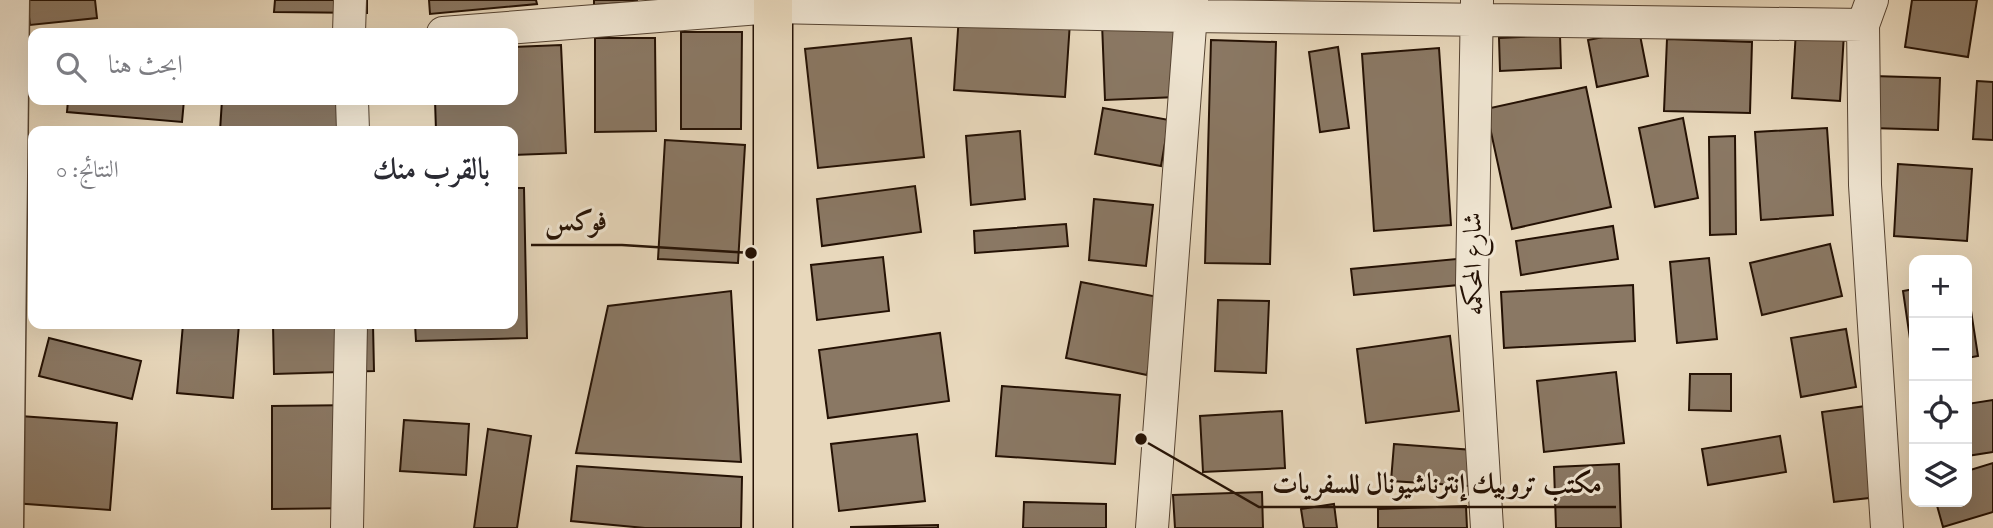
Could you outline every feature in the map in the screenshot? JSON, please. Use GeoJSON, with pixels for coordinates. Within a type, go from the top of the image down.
{"type":"FeatureCollection","features":[{"type":"Feature","properties":{"kind":"main road"},"geometry":{"type":"LineString","coordinates":[[773,3],[773,528]]}},
{"type":"Feature","properties":{"kind":"street"},"geometry":{"type":"LineString","coordinates":[[4,528],[4,190],[22,42],[10,0]]}},
{"type":"Feature","properties":{"kind":"street"},"geometry":{"type":"LineString","coordinates":[[349,28],[350,0]]}},
{"type":"Feature","properties":{"kind":"street"},"geometry":{"type":"LineString","coordinates":[[468,28],[548,12],[773,3],[1867,13],[1865,185],[1887,528]]}},
{"type":"Feature","properties":{"kind":"street"},"geometry":{"type":"LineString","coordinates":[[1152,528],[1191,8]]}},
{"type":"Feature","properties":{"kind":"street","name":"شارع المحكمه"},"geometry":{"type":"LineString","coordinates":[[1477,11],[1472,283],[1488,528]]}},
{"type":"Feature","properties":{"kind":"street"},"geometry":{"type":"LineString","coordinates":[[352,105],[353,126]]}},
{"type":"Feature","properties":{"kind":"street"},"geometry":{"type":"LineString","coordinates":[[347,528],[351,329]]}},
{"type":"Feature","properties":{"kind":"building"},"geometry":{"type":"Polygon","coordinates":[[[27,0],[95,0],[97,18],[30,25],[27,0]]]}},
{"type":"Feature","properties":{"kind":"building"},"geometry":{"type":"Polygon","coordinates":[[[275,0],[367,0],[367,13],[274,12],[275,0]]]}},
{"type":"Feature","properties":{"kind":"building"},"geometry":{"type":"Polygon","coordinates":[[[429,0],[536,0],[537,4],[430,14],[429,0]]]}},
{"type":"Feature","properties":{"kind":"building"},"geometry":{"type":"Polygon","coordinates":[[[594,0],[637,0],[637,2],[594,5],[594,0]]]}},
{"type":"Feature","properties":{"kind":"building"},"geometry":{"type":"Polygon","coordinates":[[[1912,0],[1977,0],[1968,57],[1905,47],[1912,0]]]}},
{"type":"Feature","properties":{"kind":"building"},"geometry":{"type":"Polygon","coordinates":[[[959,15],[1070,22],[1065,97],[954,90],[959,15]]]}},
{"type":"Feature","properties":{"kind":"building"},"geometry":{"type":"Polygon","coordinates":[[[1174,19],[1177,97],[1105,100],[1102,23],[1174,19]]]}},
{"type":"Feature","properties":{"kind":"building"},"geometry":{"type":"Polygon","coordinates":[[[1639,30],[1648,76],[1597,87],[1588,40],[1639,30]]]}},
{"type":"Feature","properties":{"kind":"building"},"geometry":{"type":"Polygon","coordinates":[[[1796,30],[1844,33],[1840,101],[1792,98],[1796,30]]]}},
{"type":"Feature","properties":{"kind":"building"},"geometry":{"type":"Polygon","coordinates":[[[681,32],[742,32],[741,129],[681,129],[681,32]]]}},
{"type":"Feature","properties":{"kind":"building"},"geometry":{"type":"Polygon","coordinates":[[[1560,35],[1561,68],[1500,71],[1499,38],[1560,35]]]}},
{"type":"Feature","properties":{"kind":"building"},"geometry":{"type":"Polygon","coordinates":[[[595,38],[655,38],[656,131],[595,132],[595,38]]]}},
{"type":"Feature","properties":{"kind":"building"},"geometry":{"type":"Polygon","coordinates":[[[911,38],[924,157],[818,168],[805,49],[911,38]]]}},
{"type":"Feature","properties":{"kind":"building"},"geometry":{"type":"Polygon","coordinates":[[[1667,39],[1752,42],[1750,113],[1664,111],[1667,39]]]}},
{"type":"Feature","properties":{"kind":"building"},"geometry":{"type":"Polygon","coordinates":[[[1211,40],[1276,42],[1270,264],[1205,263],[1211,40]]]}},
{"type":"Feature","properties":{"kind":"building"},"geometry":{"type":"Polygon","coordinates":[[[561,45],[566,153],[518,155],[518,126],[436,126],[435,105],[518,105],[518,47],[561,45]]]}},
{"type":"Feature","properties":{"kind":"building"},"geometry":{"type":"Polygon","coordinates":[[[1338,47],[1349,128],[1320,132],[1309,52],[1338,47]]]}},
{"type":"Feature","properties":{"kind":"building"},"geometry":{"type":"Polygon","coordinates":[[[1439,48],[1451,225],[1374,231],[1362,54],[1439,48]]]}},
{"type":"Feature","properties":{"kind":"building"},"geometry":{"type":"Polygon","coordinates":[[[1873,76],[1940,78],[1938,130],[1871,128],[1873,76]]]}},
{"type":"Feature","properties":{"kind":"building"},"geometry":{"type":"Polygon","coordinates":[[[1977,81],[1993,82],[1993,140],[1973,139],[1977,81]]]}},
{"type":"Feature","properties":{"kind":"building"},"geometry":{"type":"Polygon","coordinates":[[[1586,87],[1611,207],[1512,229],[1486,109],[1586,87]]]}},
{"type":"Feature","properties":{"kind":"building"},"geometry":{"type":"Polygon","coordinates":[[[68,105],[184,105],[182,122],[67,112],[68,105]]]}},
{"type":"Feature","properties":{"kind":"building"},"geometry":{"type":"Polygon","coordinates":[[[222,105],[366,105],[364,126],[220,126],[222,105]]]}},
{"type":"Feature","properties":{"kind":"building"},"geometry":{"type":"Polygon","coordinates":[[[1103,108],[1169,120],[1161,166],[1095,154],[1103,108]]]}},
{"type":"Feature","properties":{"kind":"building"},"geometry":{"type":"Polygon","coordinates":[[[1683,118],[1698,198],[1655,207],[1639,128],[1683,118]]]}},
{"type":"Feature","properties":{"kind":"building"},"geometry":{"type":"Polygon","coordinates":[[[1827,128],[1833,215],[1761,220],[1755,132],[1827,128]]]}},
{"type":"Feature","properties":{"kind":"building"},"geometry":{"type":"Polygon","coordinates":[[[1020,131],[1025,199],[971,205],[966,136],[1020,131]]]}},
{"type":"Feature","properties":{"kind":"building"},"geometry":{"type":"Polygon","coordinates":[[[1735,136],[1736,234],[1710,235],[1709,137],[1735,136]]]}},
{"type":"Feature","properties":{"kind":"building"},"geometry":{"type":"Polygon","coordinates":[[[665,140],[745,145],[738,263],[658,259],[665,140]]]}},
{"type":"Feature","properties":{"kind":"building"},"geometry":{"type":"Polygon","coordinates":[[[1898,164],[1972,169],[1967,241],[1894,236],[1898,164]]]}},
{"type":"Feature","properties":{"kind":"building"},"geometry":{"type":"Polygon","coordinates":[[[915,186],[921,232],[822,246],[817,199],[915,186]]]}},
{"type":"Feature","properties":{"kind":"building"},"geometry":{"type":"Polygon","coordinates":[[[518,188],[524,188],[527,338],[416,341],[415,329],[518,329],[518,188]]]}},
{"type":"Feature","properties":{"kind":"building"},"geometry":{"type":"Polygon","coordinates":[[[1094,199],[1153,205],[1146,266],[1089,260],[1094,199]]]}},
{"type":"Feature","properties":{"kind":"building"},"geometry":{"type":"Polygon","coordinates":[[[1066,224],[1068,246],[975,253],[974,231],[1066,224]]]}},
{"type":"Feature","properties":{"kind":"building"},"geometry":{"type":"Polygon","coordinates":[[[1613,226],[1618,259],[1521,275],[1516,241],[1613,226]]]}},
{"type":"Feature","properties":{"kind":"building"},"geometry":{"type":"Polygon","coordinates":[[[1830,244],[1842,296],[1762,315],[1750,263],[1830,244]]]}},
{"type":"Feature","properties":{"kind":"building"},"geometry":{"type":"Polygon","coordinates":[[[883,257],[889,311],[817,320],[811,265],[883,257]]]}},
{"type":"Feature","properties":{"kind":"building"},"geometry":{"type":"Polygon","coordinates":[[[1467,258],[1469,284],[1354,295],[1351,269],[1467,258]]]}},
{"type":"Feature","properties":{"kind":"building"},"geometry":{"type":"Polygon","coordinates":[[[1709,258],[1717,339],[1677,343],[1670,262],[1709,258]]]}},
{"type":"Feature","properties":{"kind":"building"},"geometry":{"type":"Polygon","coordinates":[[[1081,282],[1163,298],[1147,375],[1066,358],[1081,282]]]}},
{"type":"Feature","properties":{"kind":"building"},"geometry":{"type":"Polygon","coordinates":[[[1633,285],[1635,341],[1504,348],[1501,292],[1633,285]]]}},
{"type":"Feature","properties":{"kind":"building"},"geometry":{"type":"Polygon","coordinates":[[[1909,290],[1909,332],[1903,291],[1909,290]]]}},
{"type":"Feature","properties":{"kind":"building"},"geometry":{"type":"Polygon","coordinates":[[[731,291],[741,462],[576,453],[608,306],[731,291]]]}},
{"type":"Feature","properties":{"kind":"building"},"geometry":{"type":"Polygon","coordinates":[[[1218,300],[1269,301],[1266,373],[1215,371],[1218,300]]]}},
{"type":"Feature","properties":{"kind":"building"},"geometry":{"type":"Polygon","coordinates":[[[1972,317],[1978,356],[1972,357],[1972,317]]]}},
{"type":"Feature","properties":{"kind":"building"},"geometry":{"type":"Polygon","coordinates":[[[183,329],[239,329],[233,398],[177,393],[183,329]]]}},
{"type":"Feature","properties":{"kind":"building"},"geometry":{"type":"Polygon","coordinates":[[[273,329],[373,329],[374,371],[274,374],[273,329]]]}},
{"type":"Feature","properties":{"kind":"building"},"geometry":{"type":"Polygon","coordinates":[[[1846,329],[1856,387],[1801,397],[1791,338],[1846,329]]]}},
{"type":"Feature","properties":{"kind":"building"},"geometry":{"type":"Polygon","coordinates":[[[940,333],[949,401],[828,418],[819,350],[940,333]]]}},
{"type":"Feature","properties":{"kind":"building"},"geometry":{"type":"Polygon","coordinates":[[[1450,336],[1459,411],[1366,423],[1357,349],[1450,336]]]}},
{"type":"Feature","properties":{"kind":"building"},"geometry":{"type":"Polygon","coordinates":[[[49,338],[141,361],[132,399],[39,376],[49,338]]]}},
{"type":"Feature","properties":{"kind":"building"},"geometry":{"type":"Polygon","coordinates":[[[1616,372],[1624,443],[1544,452],[1537,381],[1616,372]]]}},
{"type":"Feature","properties":{"kind":"building"},"geometry":{"type":"Polygon","coordinates":[[[1690,374],[1731,374],[1731,411],[1689,410],[1690,374]]]}},
{"type":"Feature","properties":{"kind":"building"},"geometry":{"type":"Polygon","coordinates":[[[1002,386],[1120,395],[1115,464],[996,456],[1002,386]]]}},
{"type":"Feature","properties":{"kind":"building"},"geometry":{"type":"Polygon","coordinates":[[[1993,400],[1993,452],[1972,455],[1972,403],[1993,400]]]}},
{"type":"Feature","properties":{"kind":"building"},"geometry":{"type":"Polygon","coordinates":[[[358,405],[358,508],[272,509],[272,406],[358,405]]]}},
{"type":"Feature","properties":{"kind":"building"},"geometry":{"type":"Polygon","coordinates":[[[1866,406],[1878,497],[1834,502],[1822,412],[1866,406]]]}},
{"type":"Feature","properties":{"kind":"building"},"geometry":{"type":"Polygon","coordinates":[[[1282,411],[1285,468],[1203,472],[1200,416],[1282,411]]]}},
{"type":"Feature","properties":{"kind":"building"},"geometry":{"type":"Polygon","coordinates":[[[20,416],[117,423],[110,510],[13,503],[20,416]]]}},
{"type":"Feature","properties":{"kind":"building"},"geometry":{"type":"Polygon","coordinates":[[[404,420],[469,424],[466,475],[400,471],[404,420]]]}},
{"type":"Feature","properties":{"kind":"building"},"geometry":{"type":"Polygon","coordinates":[[[488,429],[531,436],[517,528],[474,528],[488,429]]]}},
{"type":"Feature","properties":{"kind":"building"},"geometry":{"type":"Polygon","coordinates":[[[917,434],[925,501],[839,511],[831,444],[917,434]]]}},
{"type":"Feature","properties":{"kind":"building"},"geometry":{"type":"Polygon","coordinates":[[[1780,436],[1786,472],[1708,485],[1702,449],[1780,436]]]}},
{"type":"Feature","properties":{"kind":"building"},"geometry":{"type":"Polygon","coordinates":[[[1394,444],[1473,450],[1470,486],[1391,481],[1394,444]]]}},
{"type":"Feature","properties":{"kind":"building"},"geometry":{"type":"Polygon","coordinates":[[[1993,463],[1993,512],[1943,527],[1937,507],[1972,507],[1972,469],[1993,463]]]}},
{"type":"Feature","properties":{"kind":"building"},"geometry":{"type":"Polygon","coordinates":[[[1619,464],[1621,528],[1556,528],[1554,467],[1619,464]]]}},
{"type":"Feature","properties":{"kind":"building"},"geometry":{"type":"Polygon","coordinates":[[[577,466],[742,477],[741,528],[645,528],[571,521],[577,466]]]}},
{"type":"Feature","properties":{"kind":"building"},"geometry":{"type":"Polygon","coordinates":[[[1262,492],[1263,528],[1175,528],[1173,495],[1262,492]]]}},
{"type":"Feature","properties":{"kind":"building"},"geometry":{"type":"Polygon","coordinates":[[[1024,502],[1106,504],[1106,528],[1023,528],[1024,502]]]}},
{"type":"Feature","properties":{"kind":"building"},"geometry":{"type":"Polygon","coordinates":[[[1334,504],[1337,528],[1304,528],[1301,509],[1334,504]]]}},
{"type":"Feature","properties":{"kind":"building"},"geometry":{"type":"Polygon","coordinates":[[[1466,506],[1467,528],[1378,528],[1378,509],[1466,506]]]}},
{"type":"Feature","properties":{"kind":"building"},"geometry":{"type":"Polygon","coordinates":[[[938,525],[938,528],[851,528],[851,527],[938,525]]]}},
{"type":"Feature","properties":{"kind":"place","name":"فوكس"},"geometry":{"type":"Point","coordinates":[751,253]}},
{"type":"Feature","properties":{"kind":"place","name":"مكتب تروبيك إنترناشيونال للسفريات"},"geometry":{"type":"Point","coordinates":[1141,439]}}]}
